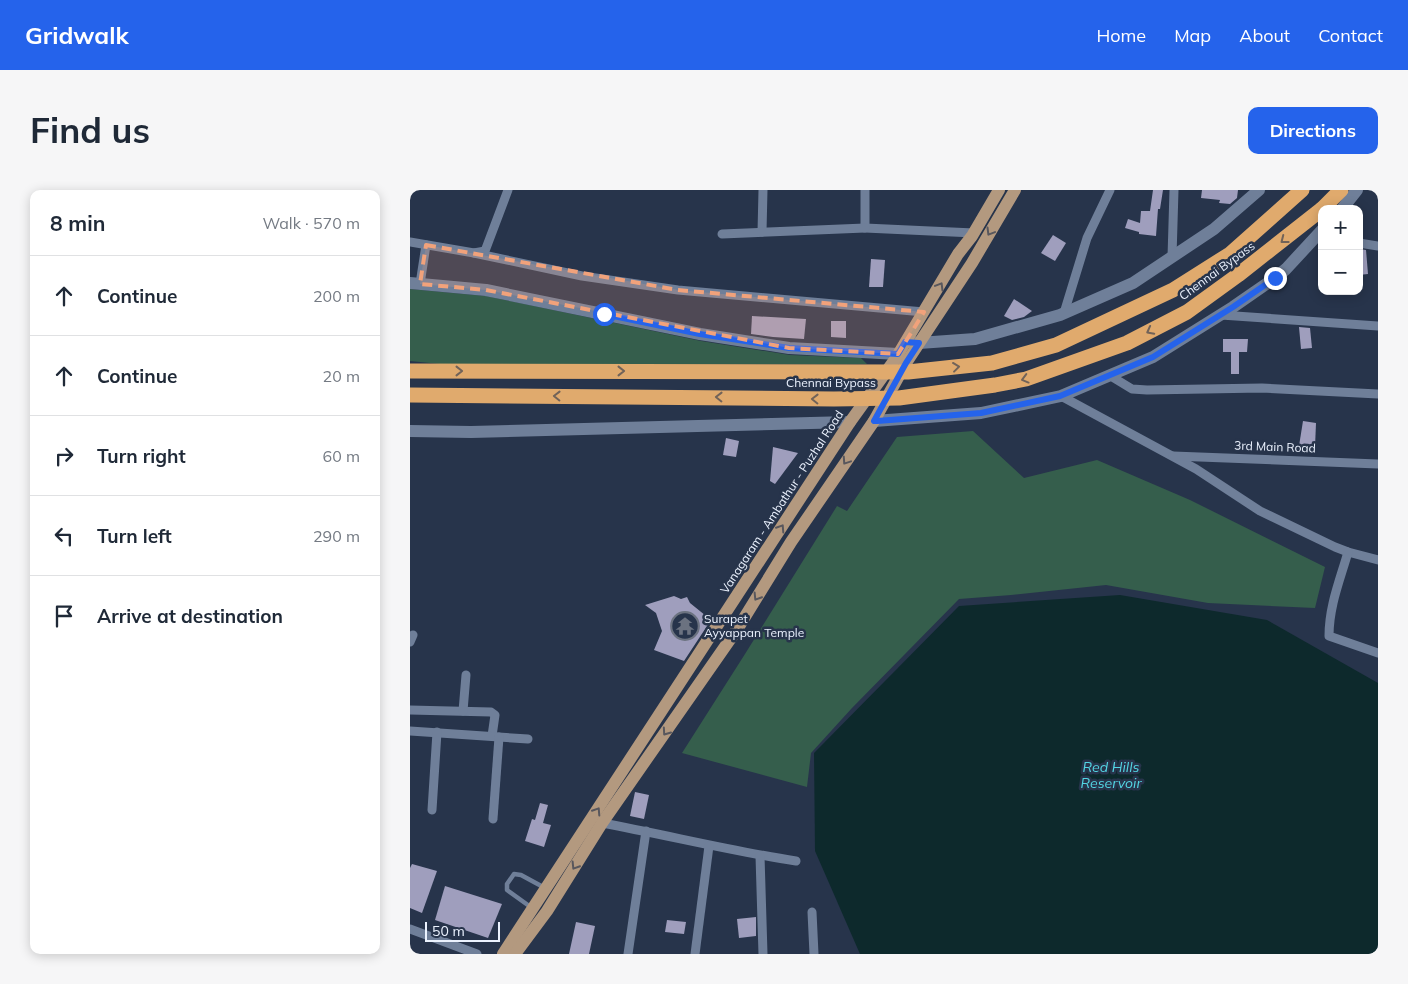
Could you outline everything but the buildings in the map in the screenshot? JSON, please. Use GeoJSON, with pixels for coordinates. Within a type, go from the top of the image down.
{"type":"FeatureCollection","features":[{"type":"Feature","properties":{"kind":"highway","name":"Chennai Bypass"},"geometry":{"type":"LineString","coordinates":[[410,371],[908,372],[992,363],[1056,345],[1156,298],[1230,254],[1302,190]]}},
{"type":"Feature","properties":{"kind":"highway","name":"Chennai Bypass"},"geometry":{"type":"LineString","coordinates":[[1326,205],[1341,190]]}},
{"type":"Feature","properties":{"kind":"highway","name":"Chennai Bypass"},"geometry":{"type":"LineString","coordinates":[[410,395],[899,398],[995,385],[1018,380],[1127,343],[1187,312],[1318,212]]}},
{"type":"Feature","properties":{"kind":"main road","name":"Vanagaram - Ambathur - Puzhal Road"},"geometry":{"type":"LineString","coordinates":[[503,954],[546,889],[559,879],[693,664],[850,422],[898,354],[999,190]]}},
{"type":"Feature","properties":{"kind":"main road"},"geometry":{"type":"LineString","coordinates":[[515,954],[547,911],[559,879],[707,674],[791,542],[874,421],[906,363],[972,263],[1015,190]]}},
{"type":"Feature","properties":{"kind":"main road"},"geometry":{"type":"LineString","coordinates":[[693,664],[707,674]]}},
{"type":"Feature","properties":{"kind":"street"},"geometry":{"type":"LineString","coordinates":[[474,253],[485,251],[508,190]]}},
{"type":"Feature","properties":{"kind":"street"},"geometry":{"type":"LineString","coordinates":[[762,232],[763,190]]}},
{"type":"Feature","properties":{"kind":"street"},"geometry":{"type":"LineString","coordinates":[[865,190],[865,228]]}},
{"type":"Feature","properties":{"kind":"street"},"geometry":{"type":"LineString","coordinates":[[1064,313],[1087,238],[1110,190]]}},
{"type":"Feature","properties":{"kind":"street"},"geometry":{"type":"LineString","coordinates":[[1172,257],[1174,190]]}},
{"type":"Feature","properties":{"kind":"street"},"geometry":{"type":"LineString","coordinates":[[905,342],[919,343],[975,339],[1064,313],[1133,283],[1214,230],[1259,190]]}},
{"type":"Feature","properties":{"kind":"street"},"geometry":{"type":"LineString","coordinates":[[1345,205],[1357,190]]}},
{"type":"Feature","properties":{"kind":"street"},"geometry":{"type":"LineString","coordinates":[[722,234],[865,228],[974,233]]}},
{"type":"Feature","properties":{"kind":"street"},"geometry":{"type":"LineString","coordinates":[[874,421],[981,413],[1060,396],[1153,357],[1221,315],[1286,269],[1318,237]]}},
{"type":"Feature","properties":{"kind":"street"},"geometry":{"type":"LineString","coordinates":[[410,242],[474,253],[582,276],[678,290],[924,312]]}},
{"type":"Feature","properties":{"kind":"street"},"geometry":{"type":"LineString","coordinates":[[426,244],[415,283],[486,290],[700,334],[789,348],[898,354]]}},
{"type":"Feature","properties":{"kind":"street"},"geometry":{"type":"LineString","coordinates":[[1363,244],[1378,246]]}},
{"type":"Feature","properties":{"kind":"street"},"geometry":{"type":"LineString","coordinates":[[1221,315],[1378,326]]}},
{"type":"Feature","properties":{"kind":"street"},"geometry":{"type":"LineString","coordinates":[[1109,375],[1132,389],[1262,388],[1378,394]]}},
{"type":"Feature","properties":{"kind":"street"},"geometry":{"type":"LineString","coordinates":[[1060,396],[1196,470],[1260,511],[1348,552],[1378,560]]}},
{"type":"Feature","properties":{"kind":"street"},"geometry":{"type":"LineString","coordinates":[[410,431],[471,432],[850,422]]}},
{"type":"Feature","properties":{"kind":"street","name":"3rd Main Road"},"geometry":{"type":"LineString","coordinates":[[1171,456],[1378,464]]}},
{"type":"Feature","properties":{"kind":"street"},"geometry":{"type":"LineString","coordinates":[[1348,552],[1332,603],[1329,636],[1378,653]]}},
{"type":"Feature","properties":{"kind":"street"},"geometry":{"type":"LineString","coordinates":[[463,711],[466,675]]}},
{"type":"Feature","properties":{"kind":"street"},"geometry":{"type":"LineString","coordinates":[[410,710],[491,712],[495,715],[493,819]]}},
{"type":"Feature","properties":{"kind":"street"},"geometry":{"type":"LineString","coordinates":[[410,731],[528,738]]}},
{"type":"Feature","properties":{"kind":"street"},"geometry":{"type":"LineString","coordinates":[[432,810],[437,732]]}},
{"type":"Feature","properties":{"kind":"street"},"geometry":{"type":"LineString","coordinates":[[602,822],[709,846],[796,861]]}},
{"type":"Feature","properties":{"kind":"street"},"geometry":{"type":"LineString","coordinates":[[628,954],[646,831]]}},
{"type":"Feature","properties":{"kind":"street"},"geometry":{"type":"LineString","coordinates":[[696,954],[709,846]]}},
{"type":"Feature","properties":{"kind":"street"},"geometry":{"type":"LineString","coordinates":[[760,856],[763,954]]}},
{"type":"Feature","properties":{"kind":"street"},"geometry":{"type":"LineString","coordinates":[[812,912],[814,954]]}},
{"type":"Feature","properties":{"kind":"street"},"geometry":{"type":"LineString","coordinates":[[410,929],[477,954]]}},
{"type":"Feature","properties":{"kind":"lane"},"geometry":{"type":"LineString","coordinates":[[533,908],[507,890],[507,884],[514,874],[521,875],[546,889]]}},
{"type":"Feature","properties":{"kind":"highlighted area"},"geometry":{"type":"Polygon","coordinates":[[[426,245],[678,290],[924,312],[898,354],[789,348],[486,290],[420,284],[426,245]]]}},
{"type":"Feature","properties":{"kind":"green space"},"geometry":{"type":"Polygon","coordinates":[[[410,289],[486,296],[701,341],[790,355],[861,358],[867,364],[450,365],[410,361],[410,289]]]}},
{"type":"Feature","properties":{"kind":"green space"},"geometry":{"type":"Polygon","coordinates":[[[973,431],[1024,478],[1097,460],[1190,500],[1325,567],[1315,608],[1208,603],[1106,585],[959,599],[852,708],[811,753],[807,787],[682,753],[837,506],[847,511],[897,437],[973,431]]]}},
{"type":"Feature","properties":{"kind":"water","name":"Red Hills Reservoir"},"geometry":{"type":"Polygon","coordinates":[[[1120,595],[1267,620],[1378,683],[1378,954],[860,954],[815,851],[814,753],[959,606],[1120,595]]]}},
{"type":"Feature","properties":{"kind":"place","name":"Surapet Ayyappan Temple"},"geometry":{"type":"Point","coordinates":[685,626]}},
{"type":"Feature","properties":{"kind":"route"},"geometry":{"type":"LineString","coordinates":[[604,314],[700,334],[789,348],[898,354],[905,342],[919,343],[874,421],[877,421],[981,413],[1060,396],[1153,357],[1233,307],[1275,278]]}}]}
